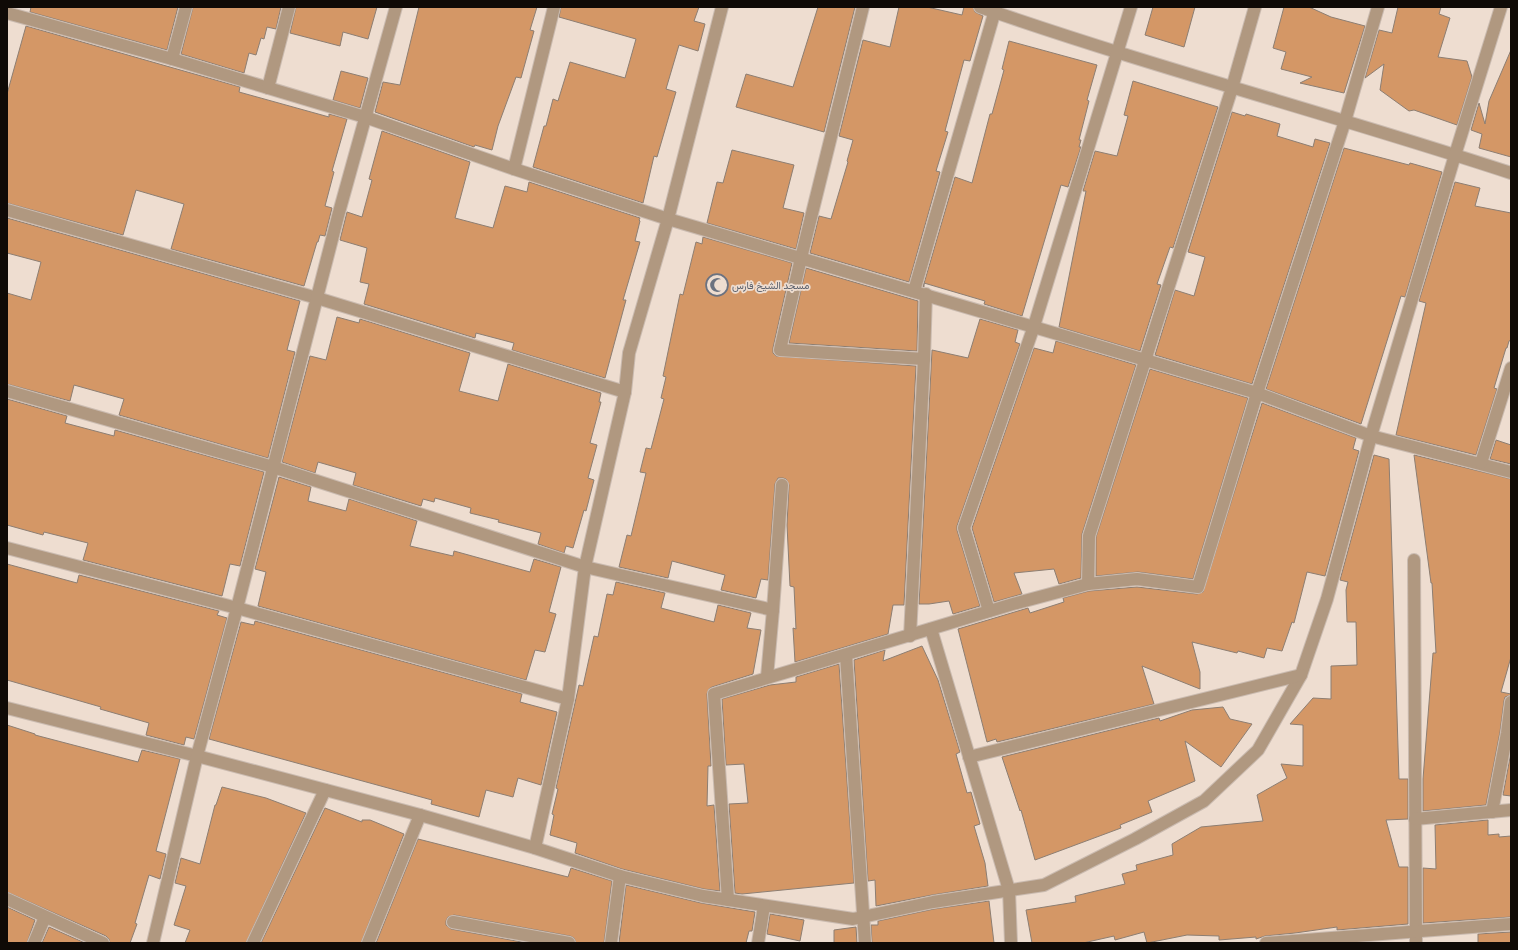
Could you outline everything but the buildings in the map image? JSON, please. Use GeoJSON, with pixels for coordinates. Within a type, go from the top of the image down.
{"type":"FeatureCollection","features":[{"type":"Feature","properties":{"kind":"street"},"geometry":{"type":"LineString","coordinates":[[172,59],[186,7]]}},
{"type":"Feature","properties":{"kind":"street"},"geometry":{"type":"LineString","coordinates":[[268,88],[289,7]]}},
{"type":"Feature","properties":{"kind":"street"},"geometry":{"type":"LineString","coordinates":[[154,943],[197,756],[365,117],[396,7]]}},
{"type":"Feature","properties":{"kind":"street"},"geometry":{"type":"LineString","coordinates":[[514,169],[554,7]]}},
{"type":"Feature","properties":{"kind":"street"},"geometry":{"type":"LineString","coordinates":[[535,848],[568,698],[585,568],[625,392],[629,353],[668,219],[722,7]]}},
{"type":"Feature","properties":{"kind":"street"},"geometry":{"type":"LineString","coordinates":[[863,7],[801,258],[780,350],[924,359]]}},
{"type":"Feature","properties":{"kind":"street"},"geometry":{"type":"LineString","coordinates":[[980,7],[996,10],[1117,52],[1232,88],[1511,173]]}},
{"type":"Feature","properties":{"kind":"street"},"geometry":{"type":"LineString","coordinates":[[989,611],[964,528],[1034,326],[1131,7]]}},
{"type":"Feature","properties":{"kind":"street"},"geometry":{"type":"LineString","coordinates":[[1088,584],[1089,536],[1232,88],[1255,7]]}},
{"type":"Feature","properties":{"kind":"street"},"geometry":{"type":"LineString","coordinates":[[728,900],[714,694],[989,611],[1088,584],[1137,579],[1198,587],[1257,393],[1344,121],[1378,7]]}},
{"type":"Feature","properties":{"kind":"street"},"geometry":{"type":"LineString","coordinates":[[7,708],[420,815],[535,848],[620,876],[703,896],[853,919],[933,902],[1044,885],[1135,839],[1204,801],[1258,750],[1301,675],[1327,599],[1371,436],[1501,7]]}},
{"type":"Feature","properties":{"kind":"street"},"geometry":{"type":"LineString","coordinates":[[914,291],[996,10]]}},
{"type":"Feature","properties":{"kind":"street"},"geometry":{"type":"LineString","coordinates":[[9,14],[172,59],[365,117],[514,169],[668,219],[1257,393],[1371,436],[1481,463],[1511,472]]}},
{"type":"Feature","properties":{"kind":"street"},"geometry":{"type":"LineString","coordinates":[[7,210],[317,298],[625,392]]}},
{"type":"Feature","properties":{"kind":"street"},"geometry":{"type":"LineString","coordinates":[[910,636],[926,294]]}},
{"type":"Feature","properties":{"kind":"street"},"geometry":{"type":"LineString","coordinates":[[1481,463],[1511,368]]}},
{"type":"Feature","properties":{"kind":"street"},"geometry":{"type":"LineString","coordinates":[[7,391],[273,467],[585,568],[772,610]]}},
{"type":"Feature","properties":{"kind":"street"},"geometry":{"type":"LineString","coordinates":[[767,677],[782,485]]}},
{"type":"Feature","properties":{"kind":"street"},"geometry":{"type":"LineString","coordinates":[[7,548],[237,608],[568,698]]}},
{"type":"Feature","properties":{"kind":"street"},"geometry":{"type":"LineString","coordinates":[[1414,560],[1416,937]]}},
{"type":"Feature","properties":{"kind":"street"},"geometry":{"type":"LineString","coordinates":[[931,629],[1009,890],[1011,943]]}},
{"type":"Feature","properties":{"kind":"street"},"geometry":{"type":"LineString","coordinates":[[846,655],[865,943]]}},
{"type":"Feature","properties":{"kind":"street"},"geometry":{"type":"LineString","coordinates":[[969,757],[1301,675]]}},
{"type":"Feature","properties":{"kind":"street"},"geometry":{"type":"LineString","coordinates":[[1492,812],[1507,733],[1511,702]]}},
{"type":"Feature","properties":{"kind":"street"},"geometry":{"type":"LineString","coordinates":[[253,943],[325,790]]}},
{"type":"Feature","properties":{"kind":"street"},"geometry":{"type":"LineString","coordinates":[[1415,819],[1511,810]]}},
{"type":"Feature","properties":{"kind":"street"},"geometry":{"type":"LineString","coordinates":[[368,943],[420,815]]}},
{"type":"Feature","properties":{"kind":"street"},"geometry":{"type":"LineString","coordinates":[[611,943],[620,876]]}},
{"type":"Feature","properties":{"kind":"street"},"geometry":{"type":"LineString","coordinates":[[7,899],[103,943]]}},
{"type":"Feature","properties":{"kind":"street"},"geometry":{"type":"LineString","coordinates":[[758,943],[764,906]]}},
{"type":"Feature","properties":{"kind":"street"},"geometry":{"type":"LineString","coordinates":[[34,943],[45,917]]}},
{"type":"Feature","properties":{"kind":"street"},"geometry":{"type":"LineString","coordinates":[[453,922],[569,943]]}},
{"type":"Feature","properties":{"kind":"street"},"geometry":{"type":"LineString","coordinates":[[1266,943],[1416,937],[1511,924]]}},
{"type":"Feature","properties":{"kind":"place","name":"مسجد الشيخ فارس"},"geometry":{"type":"Point","coordinates":[717,285]}}]}
